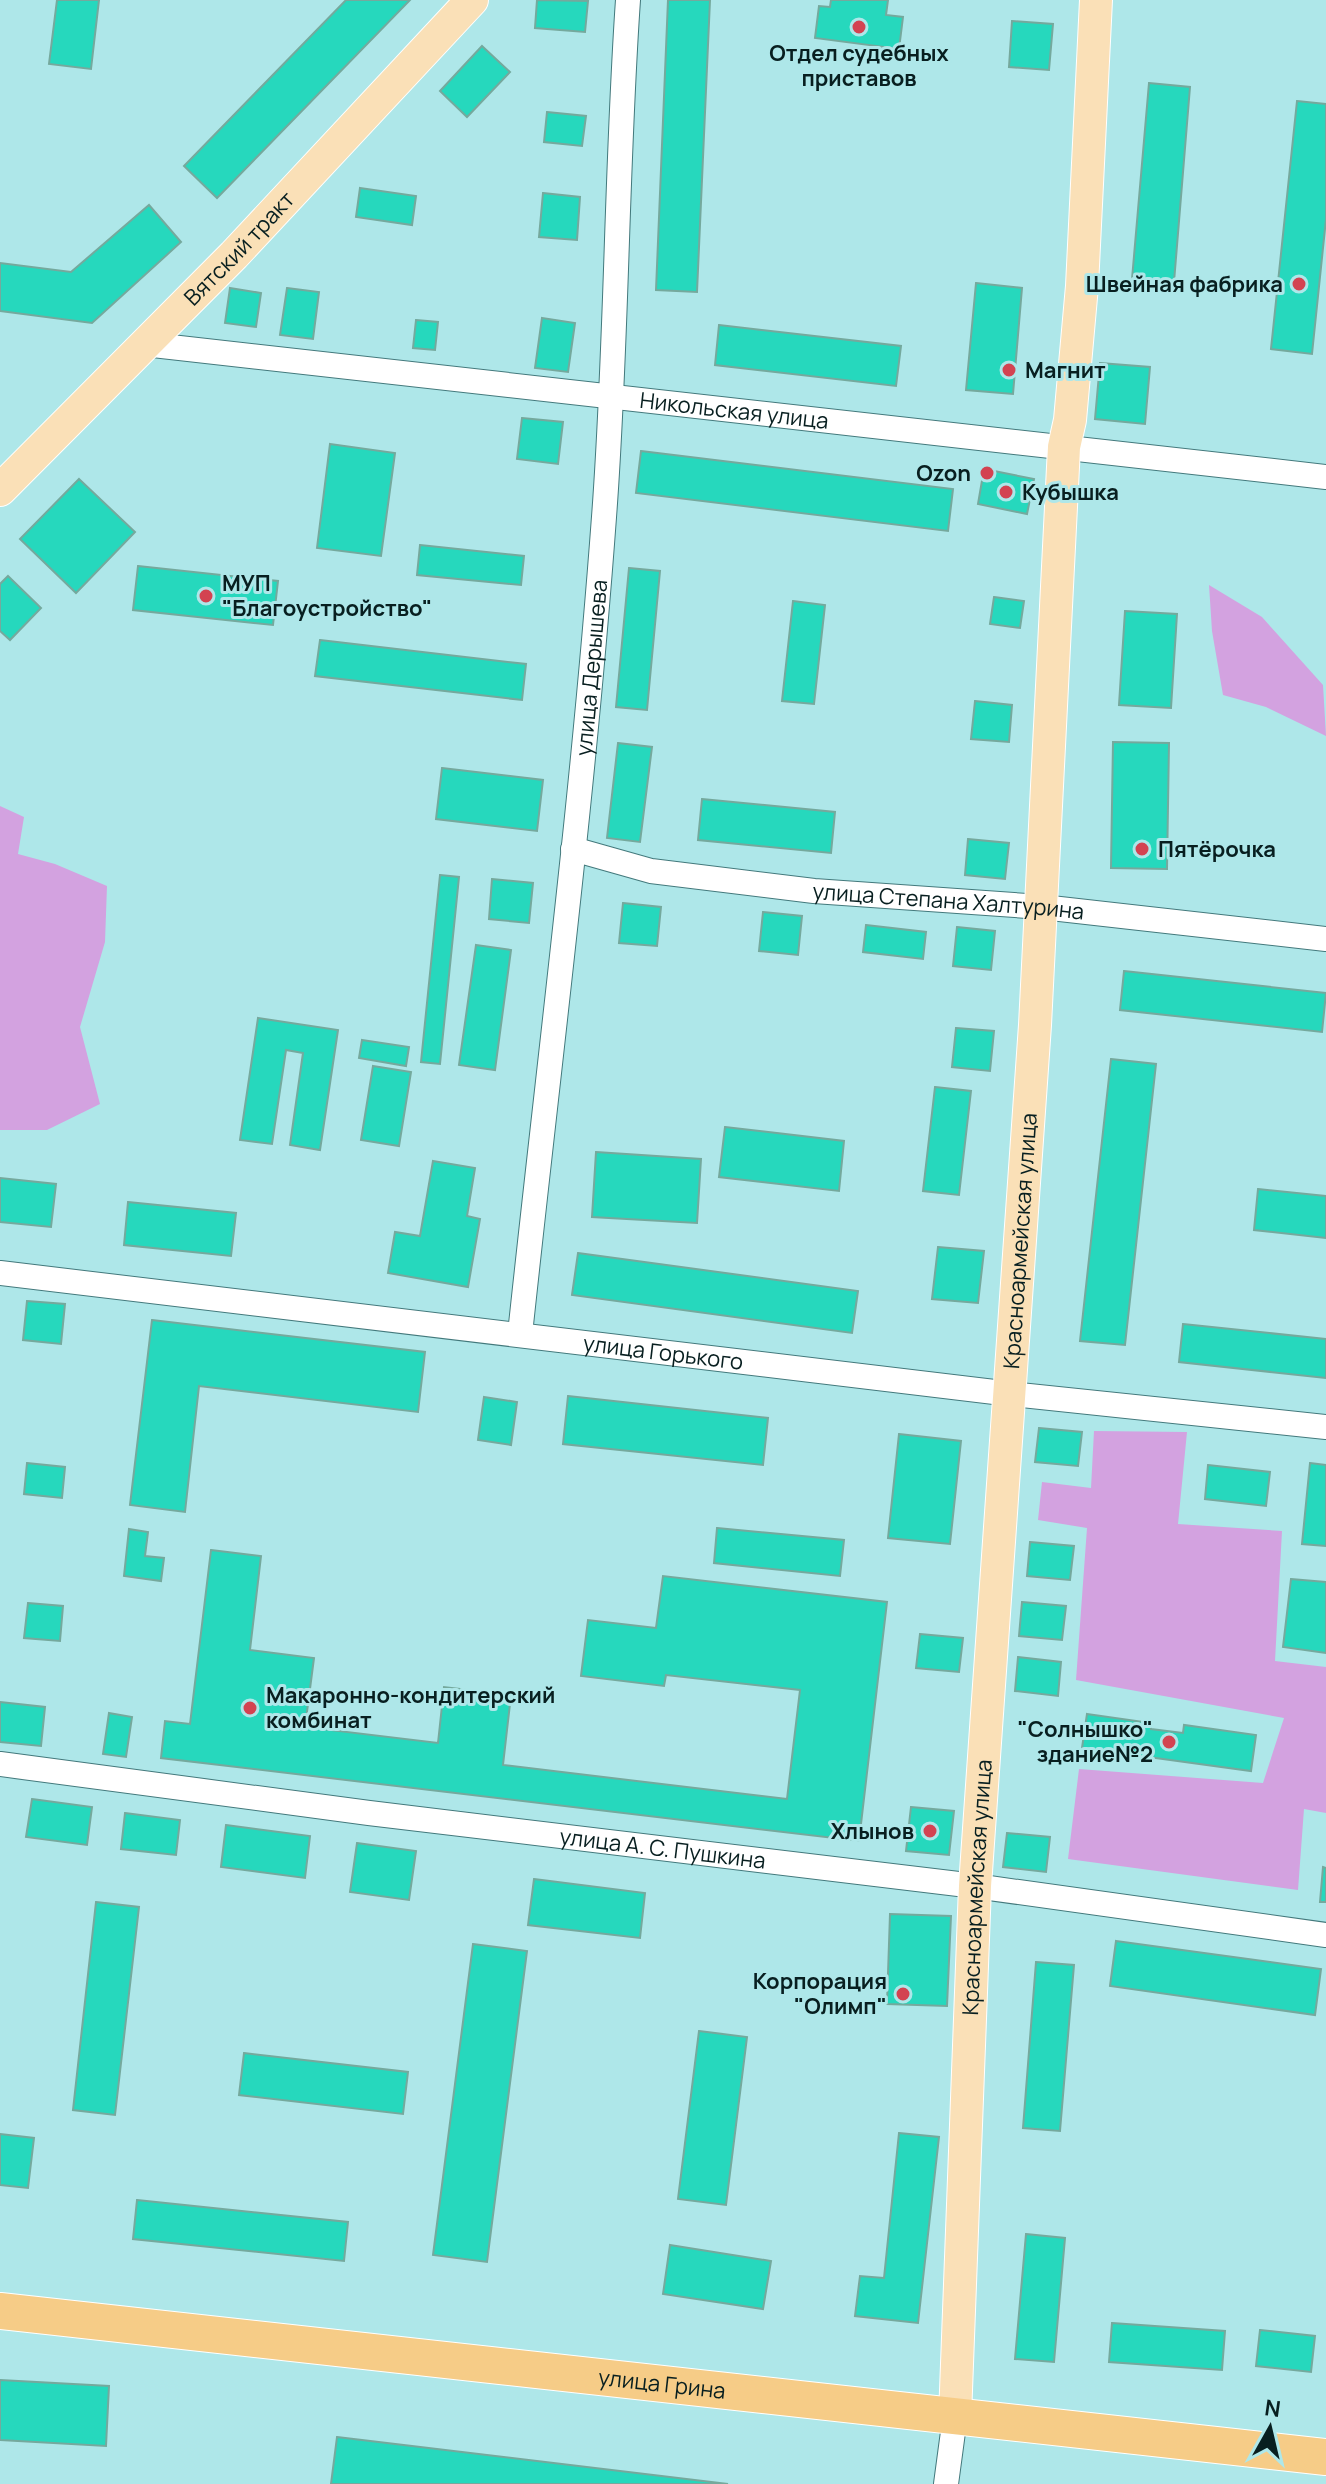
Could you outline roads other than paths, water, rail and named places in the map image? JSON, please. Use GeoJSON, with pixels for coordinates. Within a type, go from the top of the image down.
{"type":"FeatureCollection","features":[{"type":"Feature","properties":{"kind":"highway","name":"улица Грина"},"geometry":{"type":"LineString","coordinates":[[0,2311],[1326,2457]]}},
{"type":"Feature","properties":{"kind":"main road","name":"Вятский тракт"},"geometry":{"type":"LineString","coordinates":[[0,490],[234,255],[472,0]]}},
{"type":"Feature","properties":{"kind":"main road","name":"Красноармейская улица"},"geometry":{"type":"LineString","coordinates":[[955,2417],[975,1886],[1011,1394],[1042,907],[1064,447],[1070,420],[1082,286],[1096,0]]}},
{"type":"Feature","properties":{"kind":"street","name":"улица Дерышева"},"geometry":{"type":"LineString","coordinates":[[520,1334],[573,849],[604,516],[619,128],[628,0]]}},
{"type":"Feature","properties":{"kind":"street","name":"Никольская улица"},"geometry":{"type":"LineString","coordinates":[[144,344],[1326,477]]}},
{"type":"Feature","properties":{"kind":"street","name":"улица Степана Халтурина"},"geometry":{"type":"LineString","coordinates":[[573,849],[651,871],[814,891],[1042,907],[1326,939]]}},
{"type":"Feature","properties":{"kind":"street","name":"улица Горького"},"geometry":{"type":"LineString","coordinates":[[0,1273],[1011,1394],[1326,1427]]}},
{"type":"Feature","properties":{"kind":"street","name":"улица А. С. Пушкина"},"geometry":{"type":"LineString","coordinates":[[0,1764],[384,1815],[975,1886],[1326,1935]]}},
{"type":"Feature","properties":{"kind":"street","name":"Красноармейская улица"},"geometry":{"type":"LineString","coordinates":[[946,2484],[955,2417]]}},
{"type":"Feature","properties":{"kind":"place","name":"Отдел судебных приставов"},"geometry":{"type":"Point","coordinates":[859,27]}},
{"type":"Feature","properties":{"kind":"place","name":"Швейная фабрика"},"geometry":{"type":"Point","coordinates":[1299,284]}},
{"type":"Feature","properties":{"kind":"place","name":"Магнит"},"geometry":{"type":"Point","coordinates":[1009,370]}},
{"type":"Feature","properties":{"kind":"place","name":"Ozon"},"geometry":{"type":"Point","coordinates":[987,473]}},
{"type":"Feature","properties":{"kind":"place","name":"Кубышка"},"geometry":{"type":"Point","coordinates":[1006,492]}},
{"type":"Feature","properties":{"kind":"place","name":"МУП \"Благоустройство\""},"geometry":{"type":"Point","coordinates":[206,596]}},
{"type":"Feature","properties":{"kind":"place","name":"Пятёрочка"},"geometry":{"type":"Point","coordinates":[1142,849]}},
{"type":"Feature","properties":{"kind":"place","name":"Макаронно-кондитерский комбинат"},"geometry":{"type":"Point","coordinates":[250,1708]}},
{"type":"Feature","properties":{"kind":"place","name":"\"Солнышко\" здание№2"},"geometry":{"type":"Point","coordinates":[1169,1742]}},
{"type":"Feature","properties":{"kind":"place","name":"Хлынов"},"geometry":{"type":"Point","coordinates":[930,1831]}},
{"type":"Feature","properties":{"kind":"place","name":"Корпорация \"Олимп\""},"geometry":{"type":"Point","coordinates":[903,1994]}}]}
